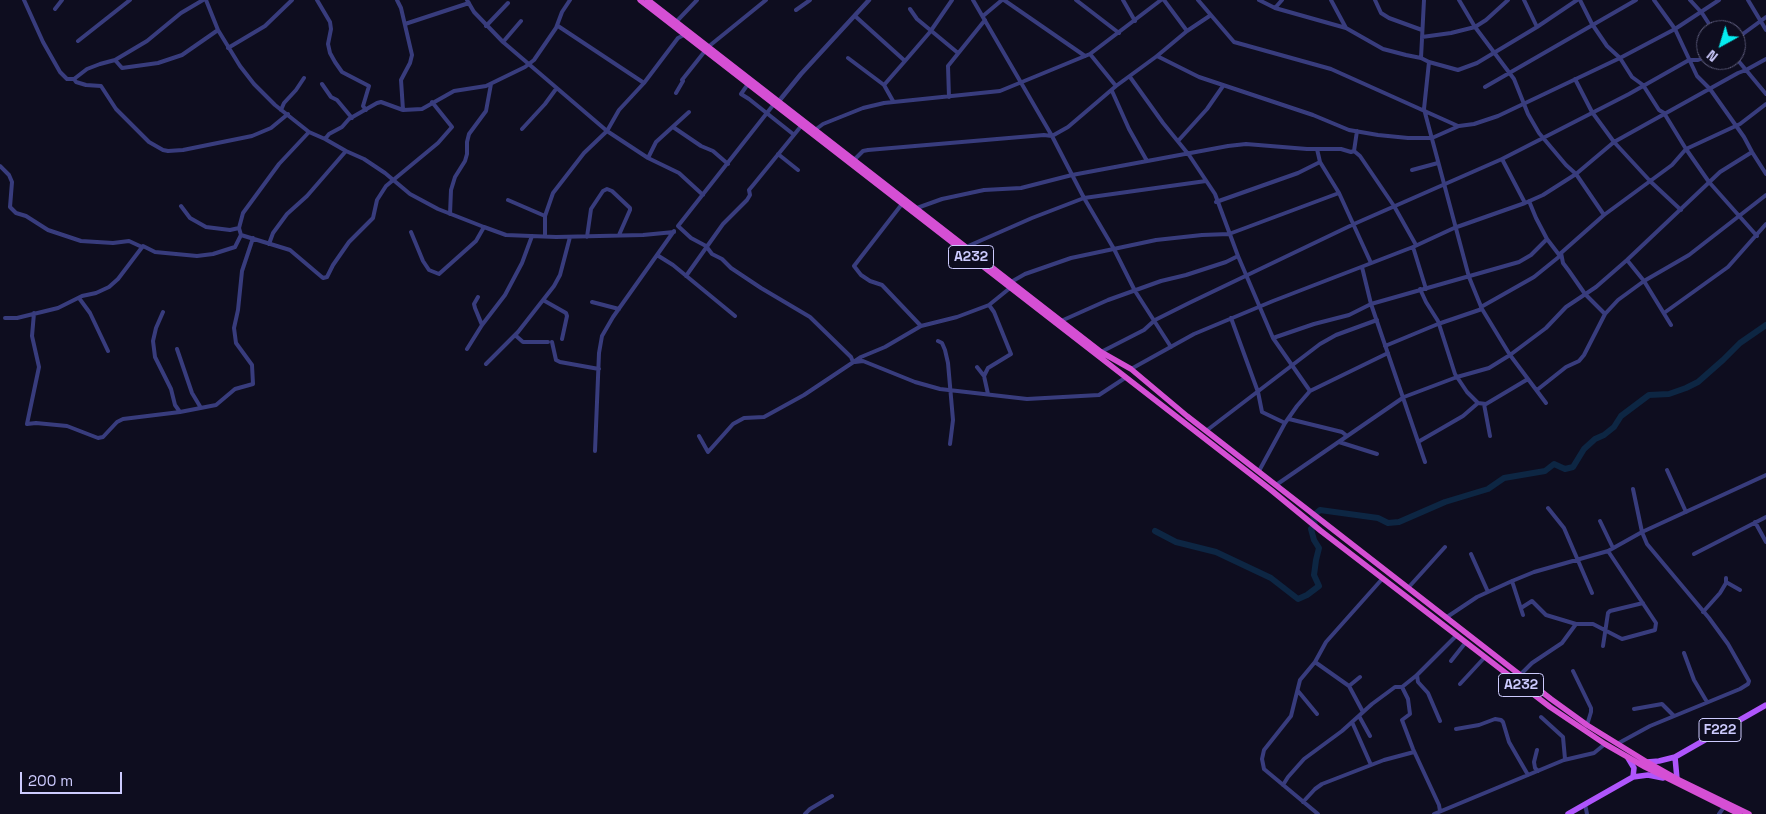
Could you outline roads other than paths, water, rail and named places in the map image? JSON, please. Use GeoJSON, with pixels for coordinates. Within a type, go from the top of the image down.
{"type":"FeatureCollection","features":[{"type":"Feature","properties":{"kind":"highway","name":"A232"},"geometry":{"type":"LineString","coordinates":[[640,0],[684,35],[706,49],[815,130],[854,160],[902,204],[1011,285]]}},
{"type":"Feature","properties":{"kind":"highway","name":"A232"},"geometry":{"type":"LineString","coordinates":[[648,0],[748,84],[777,102],[802,125],[917,208],[1125,378],[1550,707],[1605,744],[1668,779],[1739,814]]}},
{"type":"Feature","properties":{"kind":"highway","name":"A232"},"geometry":{"type":"LineString","coordinates":[[1022,294],[1102,352],[1131,369],[1187,416],[1332,530],[1587,725],[1647,762],[1749,814]]}},
{"type":"Feature","properties":{"kind":"highway"},"geometry":{"type":"LineString","coordinates":[[1182,422],[1187,416]]}},
{"type":"Feature","properties":{"kind":"highway"},"geometry":{"type":"LineString","coordinates":[[1417,604],[1422,598]]}},
{"type":"Feature","properties":{"kind":"main road","name":"F222"},"geometry":{"type":"LineString","coordinates":[[1647,762],[1675,757],[1766,705]]}},
{"type":"Feature","properties":{"kind":"main road"},"geometry":{"type":"LineString","coordinates":[[1627,756],[1634,768],[1633,777]]}},
{"type":"Feature","properties":{"kind":"main road"},"geometry":{"type":"LineString","coordinates":[[1675,757],[1677,778]]}},
{"type":"Feature","properties":{"kind":"main road"},"geometry":{"type":"LineString","coordinates":[[1568,814],[1633,777],[1648,775],[1668,779]]}},
{"type":"Feature","properties":{"kind":"street"},"geometry":{"type":"LineString","coordinates":[[24,0],[42,42],[60,72],[67,79],[74,79],[87,70],[115,60],[147,41],[181,13],[204,0],[228,48],[254,84],[281,110],[309,132],[325,138],[364,159],[410,194],[450,214],[506,234],[587,237],[674,232]]}},
{"type":"Feature","properties":{"kind":"street"},"geometry":{"type":"LineString","coordinates":[[55,9],[62,0]]}},
{"type":"Feature","properties":{"kind":"street"},"geometry":{"type":"LineString","coordinates":[[78,41],[130,0]]}},
{"type":"Feature","properties":{"kind":"street"},"geometry":{"type":"LineString","coordinates":[[228,48],[265,26],[292,0]]}},
{"type":"Feature","properties":{"kind":"street"},"geometry":{"type":"LineString","coordinates":[[317,0],[330,22],[331,29],[328,44],[335,62],[342,72],[368,86],[363,106],[366,110]]}},
{"type":"Feature","properties":{"kind":"street"},"geometry":{"type":"LineString","coordinates":[[397,0],[412,55],[401,80],[403,110]]}},
{"type":"Feature","properties":{"kind":"street"},"geometry":{"type":"LineString","coordinates":[[325,138],[352,118],[381,102],[403,110],[422,109],[454,91],[486,86],[525,67],[534,60],[558,26],[562,12],[570,0]]}},
{"type":"Feature","properties":{"kind":"street"},"geometry":{"type":"LineString","coordinates":[[676,22],[696,0]]}},
{"type":"Feature","properties":{"kind":"street"},"geometry":{"type":"LineString","coordinates":[[676,93],[706,49],[766,0]]}},
{"type":"Feature","properties":{"kind":"street"},"geometry":{"type":"LineString","coordinates":[[796,10],[810,0]]}},
{"type":"Feature","properties":{"kind":"street"},"geometry":{"type":"LineString","coordinates":[[884,85],[930,32],[952,0]]}},
{"type":"Feature","properties":{"kind":"street"},"geometry":{"type":"LineString","coordinates":[[974,0],[1052,136],[1135,291],[1171,347]]}},
{"type":"Feature","properties":{"kind":"street"},"geometry":{"type":"LineString","coordinates":[[949,97],[948,66],[984,18],[1003,0],[1087,55],[1116,86]]}},
{"type":"Feature","properties":{"kind":"street"},"geometry":{"type":"LineString","coordinates":[[1076,0],[1119,33]]}},
{"type":"Feature","properties":{"kind":"street"},"geometry":{"type":"LineString","coordinates":[[1123,0],[1135,21]]}},
{"type":"Feature","properties":{"kind":"street"},"geometry":{"type":"LineString","coordinates":[[815,130],[823,124],[863,108],[893,102],[1000,91],[1087,55],[1162,0],[1187,31]]}},
{"type":"Feature","properties":{"kind":"street"},"geometry":{"type":"LineString","coordinates":[[1198,0],[1234,42],[1331,69],[1459,126]]}},
{"type":"Feature","properties":{"kind":"street"},"geometry":{"type":"LineString","coordinates":[[1259,0],[1276,8],[1346,28],[1384,49],[1458,70],[1477,64],[1578,0],[1607,46],[1620,58],[1632,77],[1643,85],[1659,110],[1664,113],[1709,182],[1757,236]]}},
{"type":"Feature","properties":{"kind":"street"},"geometry":{"type":"LineString","coordinates":[[1276,8],[1282,0]]}},
{"type":"Feature","properties":{"kind":"street"},"geometry":{"type":"LineString","coordinates":[[1331,0],[1346,28]]}},
{"type":"Feature","properties":{"kind":"street"},"geometry":{"type":"LineString","coordinates":[[1376,0],[1381,13],[1389,18],[1422,30]]}},
{"type":"Feature","properties":{"kind":"street"},"geometry":{"type":"LineString","coordinates":[[1421,58],[1424,0]]}},
{"type":"Feature","properties":{"kind":"street"},"geometry":{"type":"LineString","coordinates":[[1459,0],[1474,26],[1514,79],[1528,114],[1539,133],[1576,174],[1604,216]]}},
{"type":"Feature","properties":{"kind":"street"},"geometry":{"type":"LineString","coordinates":[[1422,37],[1451,33],[1474,26],[1486,20],[1508,0]]}},
{"type":"Feature","properties":{"kind":"street"},"geometry":{"type":"LineString","coordinates":[[1524,0],[1537,27]]}},
{"type":"Feature","properties":{"kind":"street"},"geometry":{"type":"LineString","coordinates":[[1485,87],[1636,0]]}},
{"type":"Feature","properties":{"kind":"street"},"geometry":{"type":"LineString","coordinates":[[1654,0],[1675,29],[1697,76],[1710,89],[1744,137],[1766,174]]}},
{"type":"Feature","properties":{"kind":"street"},"geometry":{"type":"LineString","coordinates":[[1690,0],[1707,20]]}},
{"type":"Feature","properties":{"kind":"street"},"geometry":{"type":"LineString","coordinates":[[1157,56],[1199,77],[1286,106],[1349,130],[1408,138],[1432,138],[1459,126],[1482,122],[1620,58],[1675,29],[1719,0]]}},
{"type":"Feature","properties":{"kind":"street"},"geometry":{"type":"LineString","coordinates":[[1748,0],[1766,30]]}},
{"type":"Feature","properties":{"kind":"street"},"geometry":{"type":"LineString","coordinates":[[405,24],[468,1],[474,12],[502,42],[607,131],[648,158],[679,173],[703,195]]}},
{"type":"Feature","properties":{"kind":"street"},"geometry":{"type":"LineString","coordinates":[[596,452],[599,353],[602,336],[678,226],[767,113],[855,16],[866,1]]}},
{"type":"Feature","properties":{"kind":"street"},"geometry":{"type":"LineString","coordinates":[[486,26],[508,3]]}},
{"type":"Feature","properties":{"kind":"street"},"geometry":{"type":"LineString","coordinates":[[910,9],[917,20],[930,32],[958,53]]}},
{"type":"Feature","properties":{"kind":"street"},"geometry":{"type":"LineString","coordinates":[[854,160],[863,151],[868,150],[1044,135],[1052,136],[1068,126],[1116,86],[1210,15]]}},
{"type":"Feature","properties":{"kind":"street"},"geometry":{"type":"LineString","coordinates":[[855,16],[905,61]]}},
{"type":"Feature","properties":{"kind":"street"},"geometry":{"type":"LineString","coordinates":[[1746,32],[1766,17]]}},
{"type":"Feature","properties":{"kind":"street"},"geometry":{"type":"LineString","coordinates":[[502,42],[521,21]]}},
{"type":"Feature","properties":{"kind":"street"},"geometry":{"type":"LineString","coordinates":[[558,26],[644,83]]}},
{"type":"Feature","properties":{"kind":"street"},"geometry":{"type":"LineString","coordinates":[[115,60],[122,68],[158,63],[182,55],[218,30]]}},
{"type":"Feature","properties":{"kind":"street"},"geometry":{"type":"LineString","coordinates":[[545,236],[545,216],[553,193],[584,153],[607,131],[619,110],[644,83],[678,38],[684,35]]}},
{"type":"Feature","properties":{"kind":"street"},"geometry":{"type":"LineString","coordinates":[[848,58],[884,85],[893,102]]}},
{"type":"Feature","properties":{"kind":"street"},"geometry":{"type":"LineString","coordinates":[[1131,369],[1194,334],[1414,246],[1454,228],[1527,202],[1552,190],[1576,174],[1614,142],[1766,59]]}},
{"type":"Feature","properties":{"kind":"street"},"geometry":{"type":"LineString","coordinates":[[1102,352],[1144,330],[1154,320],[1354,224],[1502,159],[1689,60],[1696,60]]}},
{"type":"Feature","properties":{"kind":"street"},"geometry":{"type":"LineString","coordinates":[[1429,62],[1424,109],[1454,228],[1469,274],[1468,278],[1482,308],[1510,355],[1546,403]]}},
{"type":"Feature","properties":{"kind":"street"},"geometry":{"type":"LineString","coordinates":[[1746,70],[1766,94]]}},
{"type":"Feature","properties":{"kind":"street"},"geometry":{"type":"LineString","coordinates":[[1130,77],[1189,154],[1215,194],[1216,202],[1273,338],[1310,391]]}},
{"type":"Feature","properties":{"kind":"street"},"geometry":{"type":"LineString","coordinates":[[281,110],[284,103],[304,78]]}},
{"type":"Feature","properties":{"kind":"street"},"geometry":{"type":"LineString","coordinates":[[74,79],[76,82],[86,85],[101,86],[116,109],[149,142],[168,151],[252,136],[271,128],[288,114]]}},
{"type":"Feature","properties":{"kind":"street"},"geometry":{"type":"LineString","coordinates":[[1575,79],[1592,112],[1614,142],[1651,182],[1681,210]]}},
{"type":"Feature","properties":{"kind":"street"},"geometry":{"type":"LineString","coordinates":[[322,84],[331,97],[337,100],[352,118]]}},
{"type":"Feature","properties":{"kind":"street"},"geometry":{"type":"LineString","coordinates":[[450,214],[451,190],[455,177],[465,162],[469,134],[486,111],[491,84]]}},
{"type":"Feature","properties":{"kind":"street"},"geometry":{"type":"LineString","coordinates":[[748,84],[741,94],[793,134]]}},
{"type":"Feature","properties":{"kind":"street"},"geometry":{"type":"LineString","coordinates":[[1178,141],[1207,108],[1223,86]]}},
{"type":"Feature","properties":{"kind":"street"},"geometry":{"type":"LineString","coordinates":[[522,129],[545,104],[556,88]]}},
{"type":"Feature","properties":{"kind":"street"},"geometry":{"type":"LineString","coordinates":[[1112,91],[1129,129],[1148,161]]}},
{"type":"Feature","properties":{"kind":"street"},"geometry":{"type":"LineString","coordinates":[[241,235],[290,250],[323,278],[327,277],[349,242],[373,218],[377,200],[386,186],[438,143],[452,127],[432,102]]}},
{"type":"Feature","properties":{"kind":"street"},"geometry":{"type":"LineString","coordinates":[[1386,346],[1482,308],[1534,277],[1604,216],[1672,165],[1686,149],[1736,126],[1766,104]]}},
{"type":"Feature","properties":{"kind":"street"},"geometry":{"type":"LineString","coordinates":[[648,158],[656,142],[689,112]]}},
{"type":"Feature","properties":{"kind":"street"},"geometry":{"type":"LineString","coordinates":[[686,276],[723,224],[747,200],[750,195],[749,190],[802,125]]}},
{"type":"Feature","properties":{"kind":"street"},"geometry":{"type":"LineString","coordinates":[[673,127],[701,146],[713,151],[728,164]]}},
{"type":"Feature","properties":{"kind":"street"},"geometry":{"type":"LineString","coordinates":[[1354,151],[1357,131]]}},
{"type":"Feature","properties":{"kind":"street"},"geometry":{"type":"LineString","coordinates":[[0,166],[9,175],[12,182],[10,207],[48,230],[81,241],[114,243],[129,241],[155,252],[197,256],[213,254],[235,247],[241,235],[239,221],[243,213],[279,164],[309,132]]}},
{"type":"Feature","properties":{"kind":"street"},"geometry":{"type":"LineString","coordinates":[[917,208],[951,197],[984,190],[1021,188],[1072,175],[1246,144],[1354,151],[1360,156],[1394,206],[1414,246],[1426,288]]}},
{"type":"Feature","properties":{"kind":"street"},"geometry":{"type":"LineString","coordinates":[[1318,149],[1320,162],[1339,193],[1371,263]]}},
{"type":"Feature","properties":{"kind":"street"},"geometry":{"type":"LineString","coordinates":[[269,244],[273,233],[287,214],[317,185],[346,151]]}},
{"type":"Feature","properties":{"kind":"street"},"geometry":{"type":"LineString","coordinates":[[1276,485],[1404,397],[1457,377],[1489,368],[1510,355],[1546,328],[1566,307],[1586,294],[1627,260],[1720,172],[1752,152]]}},
{"type":"Feature","properties":{"kind":"street"},"geometry":{"type":"LineString","coordinates":[[778,154],[798,170]]}},
{"type":"Feature","properties":{"kind":"street"},"geometry":{"type":"LineString","coordinates":[[1502,159],[1547,239],[1586,294],[1605,314]]}},
{"type":"Feature","properties":{"kind":"street"},"geometry":{"type":"LineString","coordinates":[[1216,202],[1298,173],[1320,162]]}},
{"type":"Feature","properties":{"kind":"street"},"geometry":{"type":"LineString","coordinates":[[1412,170],[1438,163]]}},
{"type":"Feature","properties":{"kind":"street"},"geometry":{"type":"LineString","coordinates":[[966,247],[1084,198],[1206,181]]}},
{"type":"Feature","properties":{"kind":"street"},"geometry":{"type":"LineString","coordinates":[[587,237],[592,209],[602,191],[607,189],[612,191],[630,208],[630,213],[619,236]]}},
{"type":"Feature","properties":{"kind":"street"},"geometry":{"type":"LineString","coordinates":[[699,436],[708,452],[733,424],[744,418],[764,417],[804,395],[853,362],[862,359],[921,326],[957,317],[989,305],[1025,274],[1071,258],[1156,240],[1229,234],[1339,193]]}},
{"type":"Feature","properties":{"kind":"street"},"geometry":{"type":"LineString","coordinates":[[1537,390],[1584,355],[1605,314],[1618,300],[1689,255],[1766,195]]}},
{"type":"Feature","properties":{"kind":"street"},"geometry":{"type":"LineString","coordinates":[[508,200],[545,216]]}},
{"type":"Feature","properties":{"kind":"street"},"geometry":{"type":"LineString","coordinates":[[902,204],[854,266],[861,275],[870,281],[882,285],[921,326]]}},
{"type":"Feature","properties":{"kind":"street"},"geometry":{"type":"LineString","coordinates":[[181,206],[190,218],[206,227],[230,230],[239,228]]}},
{"type":"Feature","properties":{"kind":"street"},"geometry":{"type":"LineString","coordinates":[[1664,313],[1728,267],[1766,224]]}},
{"type":"Feature","properties":{"kind":"street"},"geometry":{"type":"LineString","coordinates":[[678,226],[691,238],[706,246],[712,254],[722,259],[731,268],[810,317],[851,356],[853,362]]}},
{"type":"Feature","properties":{"kind":"street"},"geometry":{"type":"LineString","coordinates":[[411,232],[423,261],[429,270],[439,274],[476,241],[484,227]]}},
{"type":"Feature","properties":{"kind":"street"},"geometry":{"type":"LineString","coordinates":[[466,349],[505,295],[522,263],[532,236]]}},
{"type":"Feature","properties":{"kind":"street"},"geometry":{"type":"LineString","coordinates":[[486,364],[515,335],[560,275],[570,237]]}},
{"type":"Feature","properties":{"kind":"street"},"geometry":{"type":"LineString","coordinates":[[34,313],[32,336],[39,368],[27,424],[67,426],[98,438],[103,437],[117,422],[123,419],[180,412],[216,405],[235,389],[254,383],[252,365],[236,343],[234,328],[242,271],[254,238]]}},
{"type":"Feature","properties":{"kind":"street"},"geometry":{"type":"LineString","coordinates":[[1273,338],[1314,324],[1349,315],[1371,304],[1519,262],[1531,255],[1547,239]]}},
{"type":"Feature","properties":{"kind":"street"},"geometry":{"type":"LineString","coordinates":[[5,318],[18,318],[58,308],[109,287],[118,279],[142,247]]}},
{"type":"Feature","properties":{"kind":"street"},"geometry":{"type":"LineString","coordinates":[[658,254],[735,316]]}},
{"type":"Feature","properties":{"kind":"street"},"geometry":{"type":"LineString","coordinates":[[1061,322],[1108,300],[1161,281],[1226,262],[1238,256]]}},
{"type":"Feature","properties":{"kind":"street"},"geometry":{"type":"LineString","coordinates":[[1556,259],[1564,263]]}},
{"type":"Feature","properties":{"kind":"street"},"geometry":{"type":"LineString","coordinates":[[1627,260],[1644,282],[1671,325]]}},
{"type":"Feature","properties":{"kind":"street"},"geometry":{"type":"LineString","coordinates":[[1362,267],[1371,304],[1425,462]]}},
{"type":"Feature","properties":{"kind":"street"},"geometry":{"type":"LineString","coordinates":[[1420,289],[1438,324],[1457,377],[1467,392],[1478,403],[1484,404],[1528,379]]}},
{"type":"Feature","properties":{"kind":"street"},"geometry":{"type":"LineString","coordinates":[[478,297],[474,308],[482,325]]}},
{"type":"Feature","properties":{"kind":"street"},"geometry":{"type":"LineString","coordinates":[[80,298],[90,313],[108,351]]}},
{"type":"Feature","properties":{"kind":"street"},"geometry":{"type":"LineString","coordinates":[[543,300],[568,316],[562,338]]}},
{"type":"Feature","properties":{"kind":"street"},"geometry":{"type":"LineString","coordinates":[[592,302],[619,309]]}},
{"type":"Feature","properties":{"kind":"street"},"geometry":{"type":"LineString","coordinates":[[984,376],[988,368],[1011,354],[994,312],[989,305]]}},
{"type":"Feature","properties":{"kind":"street"},"geometry":{"type":"LineString","coordinates":[[163,312],[153,341],[155,357],[171,389],[175,405],[180,412]]}},
{"type":"Feature","properties":{"kind":"street"},"geometry":{"type":"LineString","coordinates":[[1232,318],[1258,392],[1262,412],[1285,423]]}},
{"type":"Feature","properties":{"kind":"street"},"geometry":{"type":"LineString","coordinates":[[1206,431],[1320,344],[1336,335],[1377,320]]}},
{"type":"Feature","properties":{"kind":"street"},"geometry":{"type":"LineString","coordinates":[[515,335],[523,342],[550,342],[556,360],[560,362],[599,369]]}},
{"type":"Feature","properties":{"kind":"street"},"geometry":{"type":"LineString","coordinates":[[938,341],[942,343],[948,364],[953,420],[950,444]]}},
{"type":"Feature","properties":{"kind":"street"},"geometry":{"type":"LineString","coordinates":[[177,349],[192,393],[201,408]]}},
{"type":"Feature","properties":{"kind":"street"},"geometry":{"type":"LineString","coordinates":[[1258,471],[1285,423],[1310,391],[1388,353]]}},
{"type":"Feature","properties":{"kind":"street"},"geometry":{"type":"LineString","coordinates":[[862,359],[915,382],[940,389],[1027,399],[1099,395],[1125,378]]}},
{"type":"Feature","properties":{"kind":"street"},"geometry":{"type":"LineString","coordinates":[[977,367],[984,376],[988,394]]}},
{"type":"Feature","properties":{"kind":"street"},"geometry":{"type":"LineString","coordinates":[[1418,442],[1463,416],[1478,403]]}},
{"type":"Feature","properties":{"kind":"street"},"geometry":{"type":"LineString","coordinates":[[1484,404],[1490,436]]}},
{"type":"Feature","properties":{"kind":"street"},"geometry":{"type":"LineString","coordinates":[[1290,418],[1342,432],[1347,436]]}},
{"type":"Feature","properties":{"kind":"street"},"geometry":{"type":"LineString","coordinates":[[1340,442],[1378,454]]}},
{"type":"Feature","properties":{"kind":"street"},"geometry":{"type":"LineString","coordinates":[[1667,470],[1686,512]]}},
{"type":"Feature","properties":{"kind":"street"},"geometry":{"type":"LineString","coordinates":[[1447,617],[1488,592],[1512,581],[1534,572],[1579,560],[1613,548],[1642,532],[1766,475]]}},
{"type":"Feature","properties":{"kind":"street"},"geometry":{"type":"LineString","coordinates":[[1617,744],[1650,726],[1745,686],[1749,682],[1728,644],[1647,544],[1642,532],[1633,489]]}},
{"type":"Feature","properties":{"kind":"street"},"geometry":{"type":"LineString","coordinates":[[1548,508],[1564,528],[1592,593]]}},
{"type":"Feature","properties":{"kind":"street"},"geometry":{"type":"LineString","coordinates":[[1694,554],[1766,517]]}},
{"type":"Feature","properties":{"kind":"street"},"geometry":{"type":"LineString","coordinates":[[1600,521],[1613,548]]}},
{"type":"Feature","properties":{"kind":"street"},"geometry":{"type":"LineString","coordinates":[[1755,522],[1766,542]]}},
{"type":"Feature","properties":{"kind":"street"},"geometry":{"type":"LineString","coordinates":[[1408,588],[1445,547]]}},
{"type":"Feature","properties":{"kind":"street"},"geometry":{"type":"LineString","coordinates":[[1521,608],[1532,601],[1546,615],[1576,624],[1593,624],[1626,640],[1653,631],[1656,623],[1608,550]]}},
{"type":"Feature","properties":{"kind":"street"},"geometry":{"type":"LineString","coordinates":[[1471,554],[1488,592]]}},
{"type":"Feature","properties":{"kind":"street"},"geometry":{"type":"LineString","coordinates":[[1318,814],[1264,769],[1262,759],[1264,750],[1268,742],[1291,716],[1300,680],[1315,662],[1326,642],[1338,627],[1372,593],[1383,578]]}},
{"type":"Feature","properties":{"kind":"street"},"geometry":{"type":"LineString","coordinates":[[1703,612],[1716,598],[1726,580],[1740,590]]}},
{"type":"Feature","properties":{"kind":"street"},"geometry":{"type":"LineString","coordinates":[[1512,581],[1523,615]]}},
{"type":"Feature","properties":{"kind":"street"},"geometry":{"type":"LineString","coordinates":[[1603,646],[1608,613],[1643,603]]}},
{"type":"Feature","properties":{"kind":"street"},"geometry":{"type":"LineString","coordinates":[[1520,675],[1532,662],[1562,644],[1576,624]]}},
{"type":"Feature","properties":{"kind":"street"},"geometry":{"type":"LineString","coordinates":[[1282,785],[1304,759],[1395,687],[1402,687],[1417,675],[1457,636]]}},
{"type":"Feature","properties":{"kind":"street"},"geometry":{"type":"LineString","coordinates":[[1451,660],[1466,642]]}},
{"type":"Feature","properties":{"kind":"street"},"geometry":{"type":"LineString","coordinates":[[1684,654],[1694,680],[1708,702]]}},
{"type":"Feature","properties":{"kind":"street"},"geometry":{"type":"LineString","coordinates":[[1460,684],[1486,657]]}},
{"type":"Feature","properties":{"kind":"street"},"geometry":{"type":"LineString","coordinates":[[1315,662],[1350,686],[1370,736]]}},
{"type":"Feature","properties":{"kind":"street"},"geometry":{"type":"LineString","coordinates":[[1573,671],[1590,708],[1591,712],[1587,725]]}},
{"type":"Feature","properties":{"kind":"street"},"geometry":{"type":"LineString","coordinates":[[1417,675],[1418,682],[1428,693],[1440,721]]}},
{"type":"Feature","properties":{"kind":"street"},"geometry":{"type":"LineString","coordinates":[[1350,686],[1360,677]]}},
{"type":"Feature","properties":{"kind":"street"},"geometry":{"type":"LineString","coordinates":[[1402,687],[1408,700],[1410,714],[1402,720],[1440,811]]}},
{"type":"Feature","properties":{"kind":"street"},"geometry":{"type":"LineString","coordinates":[[1298,692],[1317,714]]}},
{"type":"Feature","properties":{"kind":"street"},"geometry":{"type":"LineString","coordinates":[[1634,710],[1662,704],[1674,716]]}},
{"type":"Feature","properties":{"kind":"street"},"geometry":{"type":"LineString","coordinates":[[1540,717],[1564,737],[1564,760]]}},
{"type":"Feature","properties":{"kind":"street"},"geometry":{"type":"LineString","coordinates":[[1456,729],[1479,725],[1495,719],[1501,720],[1509,742],[1528,775]]}},
{"type":"Feature","properties":{"kind":"street"},"geometry":{"type":"LineString","coordinates":[[1352,722],[1371,765]]}},
{"type":"Feature","properties":{"kind":"street"},"geometry":{"type":"LineString","coordinates":[[1434,814],[1564,760],[1594,753],[1605,744]]}},
{"type":"Feature","properties":{"kind":"street"},"geometry":{"type":"LineString","coordinates":[[1537,750],[1534,762],[1535,768],[1538,771]]}},
{"type":"Feature","properties":{"kind":"street"},"geometry":{"type":"LineString","coordinates":[[1303,802],[1314,789],[1322,784],[1398,755],[1414,752]]}},
{"type":"Feature","properties":{"kind":"street"},"geometry":{"type":"LineString","coordinates":[[805,814],[832,796]]}},
{"type":"Feature","properties":{"kind":"street"},"geometry":{"type":"LineString","coordinates":[[1585,804],[1587,814]]}},
{"type":"Feature","properties":{"kind":"street"},"geometry":{"type":"LineString","coordinates":[[1718,814],[1724,807]]}},
{"type":"Feature","properties":{"kind":"waterway"},"geometry":{"type":"LineString","coordinates":[[1155,531],[1176,542],[1216,552],[1271,578],[1298,599],[1319,586],[1314,575],[1319,548],[1314,540],[1311,529],[1315,526],[1313,516],[1320,510],[1378,518],[1388,523],[1399,522],[1445,502],[1488,489],[1504,478],[1545,471],[1554,464],[1565,469],[1573,467],[1584,449],[1595,439],[1614,427],[1621,416],[1649,395],[1669,394],[1698,382],[1740,343],[1766,325]]}}]}
